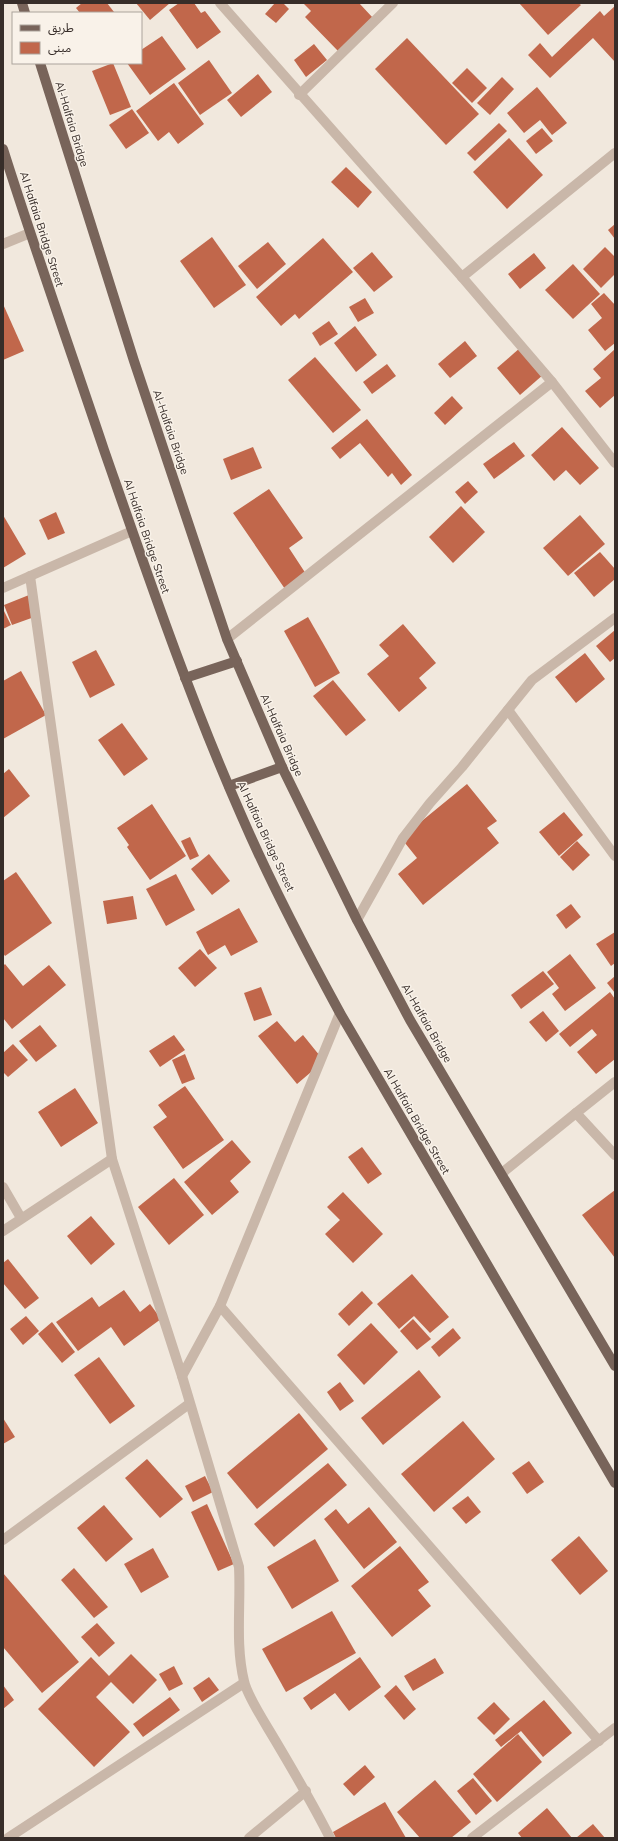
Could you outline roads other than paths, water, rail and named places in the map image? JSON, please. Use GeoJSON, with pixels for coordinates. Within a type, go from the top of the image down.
{"type":"FeatureCollection","features":[{"type":"Feature","properties":{"kind":"main road","name":"Al-Halfaia Bridge"},"geometry":{"type":"LineString","coordinates":[[40,64],[134,361],[227,639],[282,767],[357,920],[410,1020],[615,1366]]}},
{"type":"Feature","properties":{"kind":"main road","name":"Al Halfaia Bridge Street"},"geometry":{"type":"LineString","coordinates":[[3,149],[30,233],[132,531],[185,678],[242,817],[309,957],[340,1013],[615,1483]]}},
{"type":"Feature","properties":{"kind":"main road"},"geometry":{"type":"LineString","coordinates":[[185,678],[237,661]]}},
{"type":"Feature","properties":{"kind":"main road"},"geometry":{"type":"LineString","coordinates":[[229,786],[282,767]]}},
{"type":"Feature","properties":{"kind":"street"},"geometry":{"type":"LineString","coordinates":[[220,3],[299,95],[462,277],[552,382],[615,463]]}},
{"type":"Feature","properties":{"kind":"street"},"geometry":{"type":"LineString","coordinates":[[299,95],[393,3]]}},
{"type":"Feature","properties":{"kind":"street"},"geometry":{"type":"LineString","coordinates":[[462,277],[615,154]]}},
{"type":"Feature","properties":{"kind":"street"},"geometry":{"type":"LineString","coordinates":[[3,244],[30,233]]}},
{"type":"Feature","properties":{"kind":"street"},"geometry":{"type":"LineString","coordinates":[[227,639],[552,382]]}},
{"type":"Feature","properties":{"kind":"street"},"geometry":{"type":"LineString","coordinates":[[3,588],[132,531]]}},
{"type":"Feature","properties":{"kind":"street"},"geometry":{"type":"LineString","coordinates":[[30,576],[112,1159],[182,1376],[189,1404],[239,1566],[239,1640],[244,1682],[260,1715],[306,1791],[330,1838]]}},
{"type":"Feature","properties":{"kind":"street"},"geometry":{"type":"LineString","coordinates":[[357,920],[408,832],[430,803],[532,680],[615,618]]}},
{"type":"Feature","properties":{"kind":"street"},"geometry":{"type":"LineString","coordinates":[[508,710],[615,856]]}},
{"type":"Feature","properties":{"kind":"street"},"geometry":{"type":"LineString","coordinates":[[182,1376],[220,1306],[340,1013]]}},
{"type":"Feature","properties":{"kind":"street"},"geometry":{"type":"LineString","coordinates":[[502,1173],[615,1082]]}},
{"type":"Feature","properties":{"kind":"street"},"geometry":{"type":"LineString","coordinates":[[576,1113],[615,1155]]}},
{"type":"Feature","properties":{"kind":"street"},"geometry":{"type":"LineString","coordinates":[[3,1230],[112,1159]]}},
{"type":"Feature","properties":{"kind":"street"},"geometry":{"type":"LineString","coordinates":[[3,1187],[21,1218]]}},
{"type":"Feature","properties":{"kind":"street"},"geometry":{"type":"LineString","coordinates":[[220,1306],[600,1741]]}},
{"type":"Feature","properties":{"kind":"street"},"geometry":{"type":"LineString","coordinates":[[3,1540],[189,1404]]}},
{"type":"Feature","properties":{"kind":"street"},"geometry":{"type":"LineString","coordinates":[[8,1838],[244,1682]]}},
{"type":"Feature","properties":{"kind":"street"},"geometry":{"type":"LineString","coordinates":[[472,1838],[615,1728]]}},
{"type":"Feature","properties":{"kind":"street"},"geometry":{"type":"LineString","coordinates":[[249,1838],[306,1791]]}}]}
